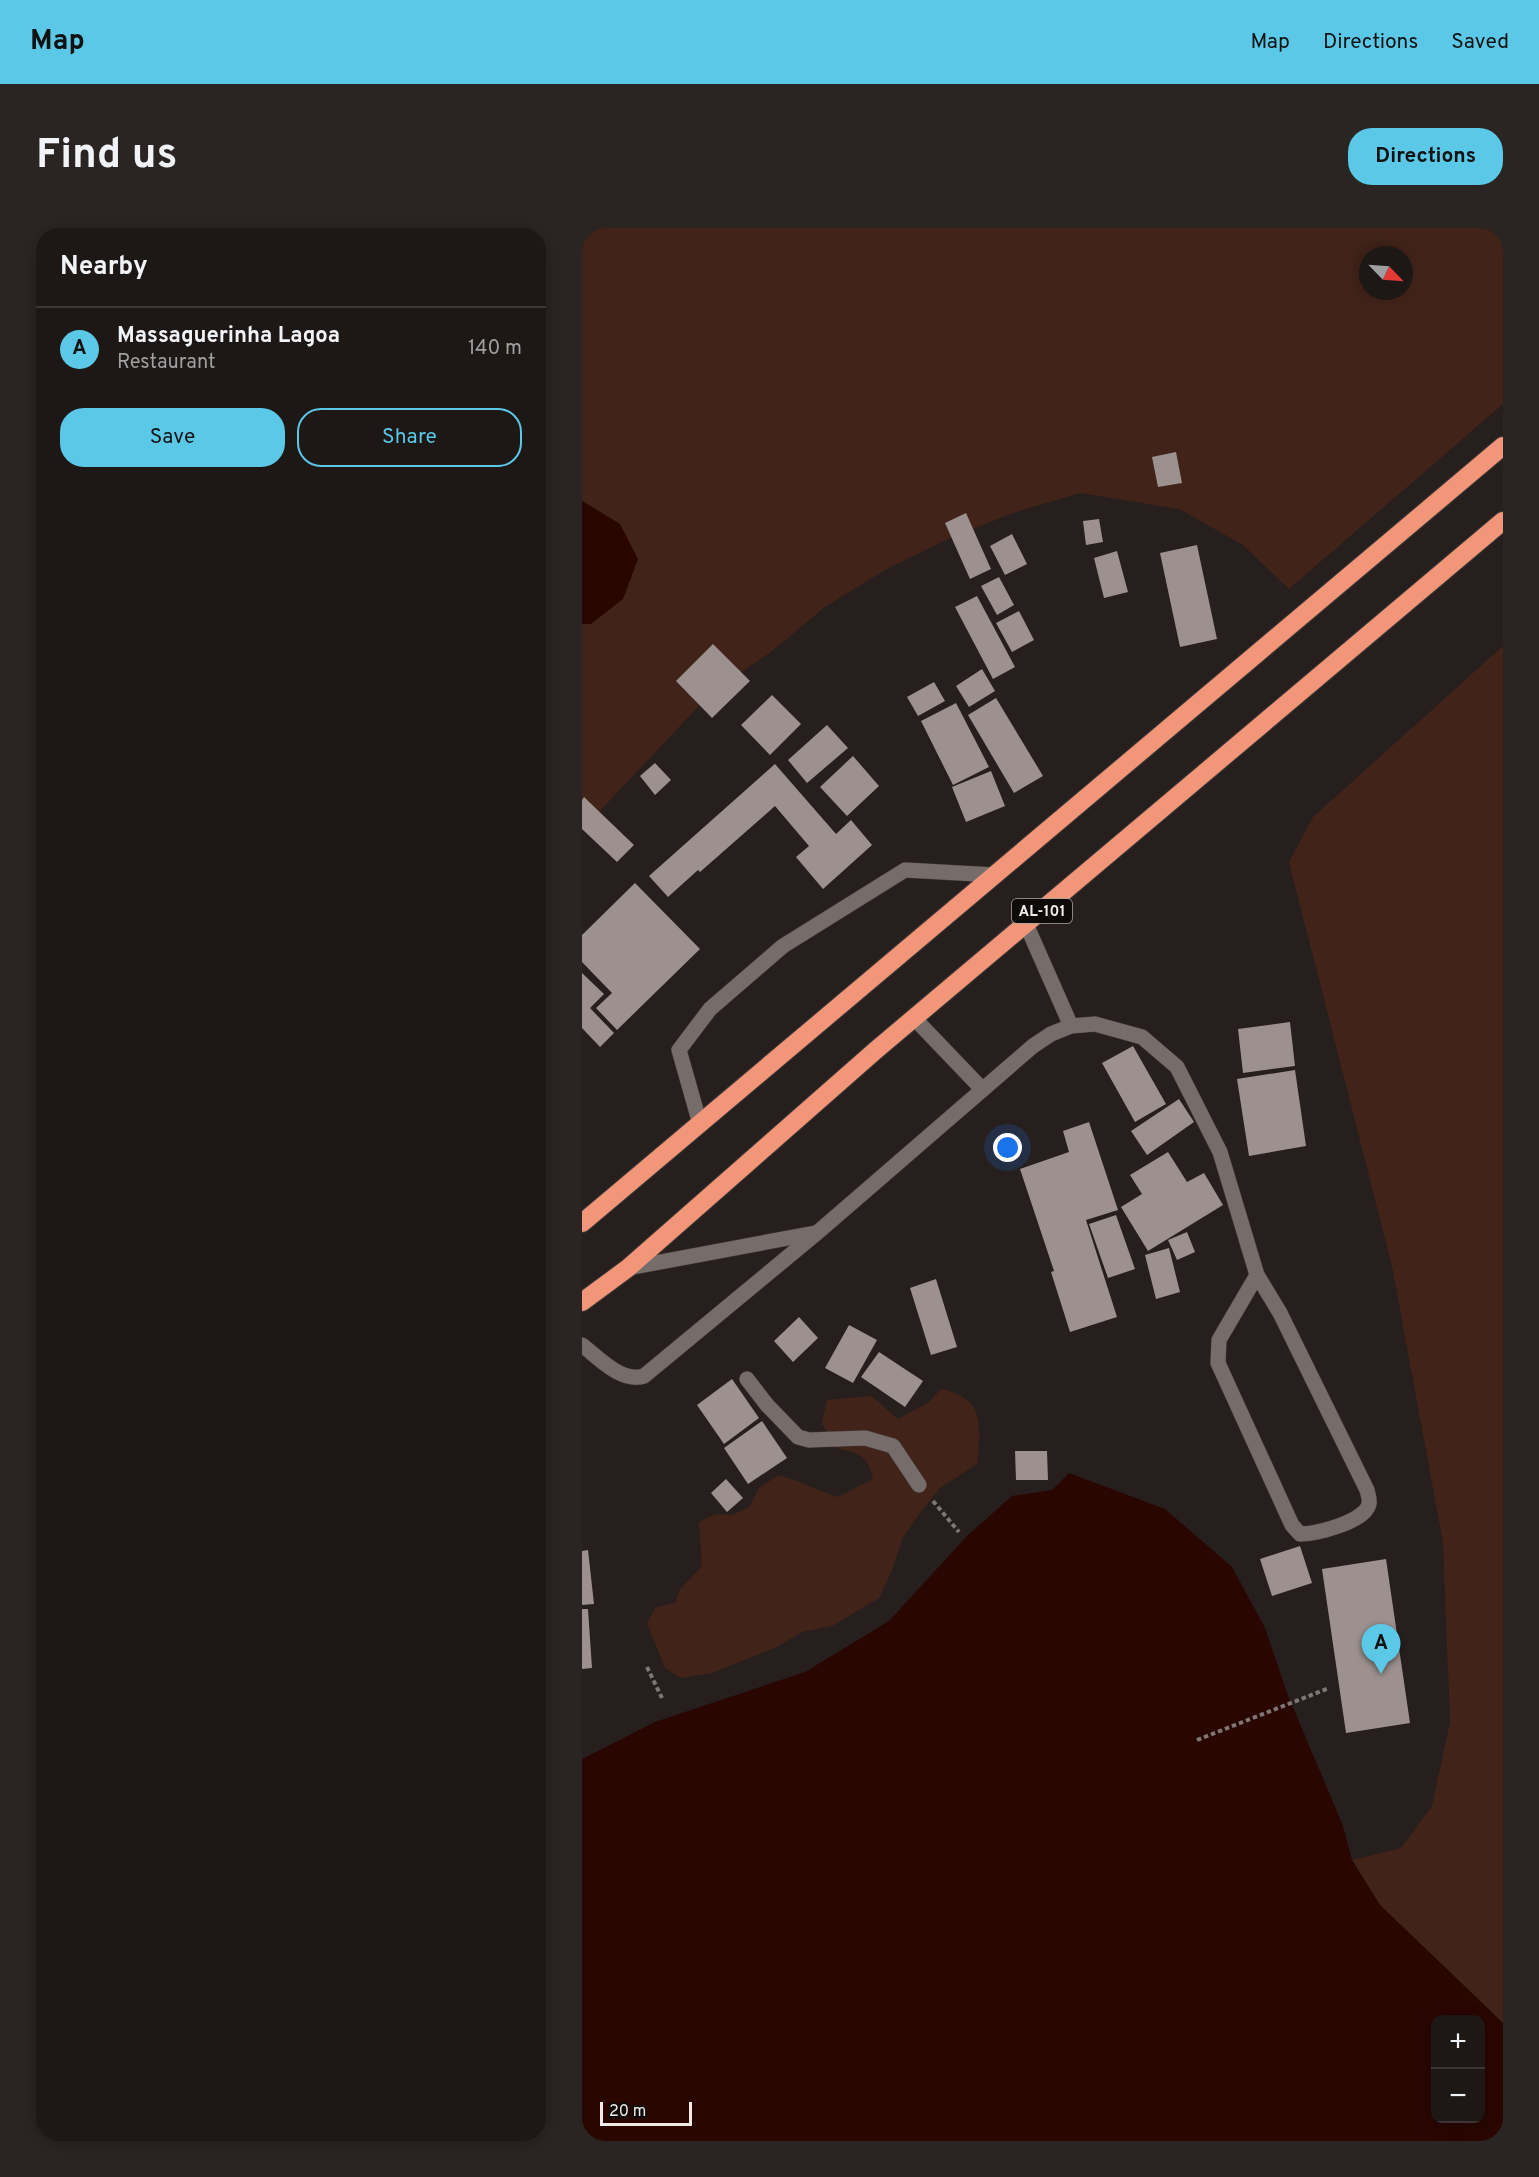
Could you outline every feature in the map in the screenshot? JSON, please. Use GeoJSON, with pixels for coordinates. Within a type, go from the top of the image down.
{"type":"FeatureCollection","features":[{"type":"Feature","properties":{"kind":"highway"},"geometry":{"type":"LineString","coordinates":[[582,1223],[1503,446]]}},
{"type":"Feature","properties":{"kind":"highway","name":"AL-101"},"geometry":{"type":"LineString","coordinates":[[582,1302],[628,1268],[1026,924],[1503,521]]}},
{"type":"Feature","properties":{"kind":"lane"},"geometry":{"type":"LineString","coordinates":[[700,1124],[679,1050],[710,1009],[783,946],[905,870],[995,875]]}},
{"type":"Feature","properties":{"kind":"lane"},"geometry":{"type":"LineString","coordinates":[[1026,924],[1071,1026]]}},
{"type":"Feature","properties":{"kind":"lane"},"geometry":{"type":"LineString","coordinates":[[915,1019],[982,1089]]}},
{"type":"Feature","properties":{"kind":"lane"},"geometry":{"type":"LineString","coordinates":[[582,1345],[624,1376],[633,1379],[644,1376],[818,1233],[1033,1046],[1051,1034],[1071,1026],[1095,1024],[1142,1037],[1177,1067],[1220,1152],[1257,1275],[1280,1313],[1367,1490],[1369,1505],[1361,1517],[1311,1534],[1300,1534],[1292,1525],[1218,1363],[1219,1340],[1257,1275]]}},
{"type":"Feature","properties":{"kind":"lane"},"geometry":{"type":"LineString","coordinates":[[628,1268],[818,1233]]}},
{"type":"Feature","properties":{"kind":"lane"},"geometry":{"type":"LineString","coordinates":[[747,1379],[767,1405],[798,1437],[809,1440],[865,1438],[892,1446],[919,1485]]}},
{"type":"Feature","properties":{"kind":"path"},"geometry":{"type":"LineString","coordinates":[[919,1485],[959,1532]]}},
{"type":"Feature","properties":{"kind":"path"},"geometry":{"type":"LineString","coordinates":[[647,1667],[662,1698]]}},
{"type":"Feature","properties":{"kind":"path"},"geometry":{"type":"LineString","coordinates":[[1197,1740],[1329,1688]]}},
{"type":"Feature","properties":{"kind":"shaded area"},"geometry":{"type":"Polygon","coordinates":[[[582,228],[1503,228],[1503,404],[1289,589],[1243,545],[1179,509],[1080,493],[1013,513],[948,539],[885,570],[825,607],[771,652],[713,691],[582,830],[582,624],[591,624],[620,524],[582,501],[582,228]]]}},
{"type":"Feature","properties":{"kind":"shaded area"},"geometry":{"type":"Polygon","coordinates":[[[582,501],[620,524],[638,559],[623,599],[591,624],[582,624],[582,501]]]}},
{"type":"Feature","properties":{"kind":"shaded area"},"geometry":{"type":"Polygon","coordinates":[[[1503,646],[1503,2023],[1380,1905],[1352,1860],[1401,1848],[1432,1806],[1450,1722],[1443,1543],[1392,1266],[1289,862],[1313,817],[1503,646]]]}},
{"type":"Feature","properties":{"kind":"shaded area"},"geometry":{"type":"Polygon","coordinates":[[[941,1389],[956,1393],[973,1407],[979,1426],[977,1464],[939,1489],[917,1517],[903,1538],[879,1598],[832,1626],[802,1632],[777,1647],[712,1673],[681,1678],[665,1668],[647,1623],[656,1607],[675,1603],[680,1589],[702,1566],[699,1522],[716,1514],[732,1515],[749,1507],[759,1488],[778,1475],[838,1497],[873,1479],[865,1459],[835,1448],[822,1423],[827,1400],[871,1396],[898,1419],[929,1402],[941,1389]]]}},
{"type":"Feature","properties":{"kind":"shaded area"},"geometry":{"type":"Polygon","coordinates":[[[1069,1473],[1165,1509],[1232,1567],[1265,1628],[1287,1693],[1343,1826],[1352,1860],[1380,1905],[1503,2023],[1503,2141],[582,2141],[582,1759],[655,1722],[805,1672],[889,1621],[968,1535],[1012,1496],[1052,1490],[1069,1473]]]}},
{"type":"Feature","properties":{"kind":"building"},"geometry":{"type":"Polygon","coordinates":[[[1176,452],[1182,483],[1158,487],[1152,457],[1176,452]]]}},
{"type":"Feature","properties":{"kind":"building"},"geometry":{"type":"Polygon","coordinates":[[[966,513],[991,569],[970,579],[945,523],[966,513]]]}},
{"type":"Feature","properties":{"kind":"building"},"geometry":{"type":"Polygon","coordinates":[[[1099,519],[1103,542],[1086,545],[1083,521],[1099,519]]]}},
{"type":"Feature","properties":{"kind":"building"},"geometry":{"type":"Polygon","coordinates":[[[1012,534],[1027,564],[1005,575],[990,546],[1012,534]]]}},
{"type":"Feature","properties":{"kind":"building"},"geometry":{"type":"Polygon","coordinates":[[[1197,545],[1217,639],[1180,647],[1160,553],[1197,545]]]}},
{"type":"Feature","properties":{"kind":"building"},"geometry":{"type":"Polygon","coordinates":[[[1117,551],[1128,592],[1104,598],[1094,558],[1117,551]]]}},
{"type":"Feature","properties":{"kind":"building"},"geometry":{"type":"Polygon","coordinates":[[[999,577],[1014,605],[997,615],[981,586],[999,577]]]}},
{"type":"Feature","properties":{"kind":"building"},"geometry":{"type":"Polygon","coordinates":[[[977,596],[1015,667],[993,679],[955,607],[977,596]]]}},
{"type":"Feature","properties":{"kind":"building"},"geometry":{"type":"Polygon","coordinates":[[[1019,611],[1034,640],[1012,652],[996,623],[1019,611]]]}},
{"type":"Feature","properties":{"kind":"building"},"geometry":{"type":"Polygon","coordinates":[[[713,644],[750,681],[712,718],[676,681],[713,644]]]}},
{"type":"Feature","properties":{"kind":"building"},"geometry":{"type":"Polygon","coordinates":[[[982,669],[995,691],[969,707],[956,686],[982,669]]]}},
{"type":"Feature","properties":{"kind":"building"},"geometry":{"type":"Polygon","coordinates":[[[934,682],[945,701],[918,716],[907,697],[934,682]]]}},
{"type":"Feature","properties":{"kind":"building"},"geometry":{"type":"Polygon","coordinates":[[[772,695],[801,724],[770,755],[741,725],[772,695]]]}},
{"type":"Feature","properties":{"kind":"building"},"geometry":{"type":"Polygon","coordinates":[[[996,698],[1043,776],[1014,793],[968,715],[996,698]]]}},
{"type":"Feature","properties":{"kind":"building"},"geometry":{"type":"Polygon","coordinates":[[[956,703],[989,767],[953,785],[921,721],[956,703]]]}},
{"type":"Feature","properties":{"kind":"building"},"geometry":{"type":"Polygon","coordinates":[[[827,725],[848,748],[807,783],[788,760],[827,725]]]}},
{"type":"Feature","properties":{"kind":"building"},"geometry":{"type":"Polygon","coordinates":[[[853,756],[879,786],[847,816],[820,787],[853,756]]]}},
{"type":"Feature","properties":{"kind":"building"},"geometry":{"type":"Polygon","coordinates":[[[655,763],[671,780],[655,795],[640,776],[655,763]]]}},
{"type":"Feature","properties":{"kind":"building"},"geometry":{"type":"Polygon","coordinates":[[[775,764],[836,834],[851,820],[872,845],[823,889],[796,857],[809,846],[775,806],[668,897],[649,876],[775,764]]]}},
{"type":"Feature","properties":{"kind":"building"},"geometry":{"type":"Polygon","coordinates":[[[991,771],[1005,806],[966,822],[952,787],[991,771]]]}},
{"type":"Feature","properties":{"kind":"building"},"geometry":{"type":"Polygon","coordinates":[[[584,797],[634,845],[617,862],[582,829],[582,800],[584,797]]]}},
{"type":"Feature","properties":{"kind":"building"},"geometry":{"type":"Polygon","coordinates":[[[635,883],[700,949],[617,1030],[596,1008],[612,993],[582,962],[582,935],[635,883]]]}},
{"type":"Feature","properties":{"kind":"building"},"geometry":{"type":"Polygon","coordinates":[[[582,973],[604,994],[590,1008],[614,1033],[600,1047],[582,1028],[582,973]]]}},
{"type":"Feature","properties":{"kind":"building"},"geometry":{"type":"Polygon","coordinates":[[[1290,1022],[1295,1066],[1243,1073],[1238,1029],[1290,1022]]]}},
{"type":"Feature","properties":{"kind":"building"},"geometry":{"type":"Polygon","coordinates":[[[1133,1046],[1166,1104],[1135,1122],[1102,1063],[1133,1046]]]}},
{"type":"Feature","properties":{"kind":"building"},"geometry":{"type":"Polygon","coordinates":[[[1295,1070],[1306,1146],[1249,1156],[1237,1079],[1295,1070]]]}},
{"type":"Feature","properties":{"kind":"building"},"geometry":{"type":"Polygon","coordinates":[[[1179,1099],[1194,1122],[1147,1155],[1131,1131],[1179,1099]]]}},
{"type":"Feature","properties":{"kind":"building"},"geometry":{"type":"Polygon","coordinates":[[[1089,1122],[1118,1210],[1086,1220],[1117,1317],[1070,1332],[1051,1272],[1054,1271],[1020,1169],[1069,1152],[1063,1131],[1089,1122]]]}},
{"type":"Feature","properties":{"kind":"building"},"geometry":{"type":"Polygon","coordinates":[[[1168,1152],[1187,1182],[1204,1173],[1223,1205],[1148,1251],[1121,1207],[1142,1194],[1130,1175],[1168,1152]]]}},
{"type":"Feature","properties":{"kind":"building"},"geometry":{"type":"Polygon","coordinates":[[[1116,1215],[1135,1269],[1108,1278],[1089,1224],[1116,1215]]]}},
{"type":"Feature","properties":{"kind":"building"},"geometry":{"type":"Polygon","coordinates":[[[1187,1232],[1195,1252],[1177,1260],[1168,1240],[1187,1232]]]}},
{"type":"Feature","properties":{"kind":"building"},"geometry":{"type":"Polygon","coordinates":[[[1169,1248],[1180,1292],[1156,1299],[1145,1255],[1169,1248]]]}},
{"type":"Feature","properties":{"kind":"building"},"geometry":{"type":"Polygon","coordinates":[[[936,1279],[957,1347],[931,1355],[910,1288],[936,1279]]]}},
{"type":"Feature","properties":{"kind":"building"},"geometry":{"type":"Polygon","coordinates":[[[799,1317],[818,1338],[793,1362],[774,1341],[799,1317]]]}},
{"type":"Feature","properties":{"kind":"building"},"geometry":{"type":"Polygon","coordinates":[[[849,1325],[877,1340],[853,1383],[825,1368],[849,1325]]]}},
{"type":"Feature","properties":{"kind":"building"},"geometry":{"type":"Polygon","coordinates":[[[879,1352],[923,1381],[905,1407],[861,1377],[879,1352]]]}},
{"type":"Feature","properties":{"kind":"building"},"geometry":{"type":"Polygon","coordinates":[[[732,1379],[759,1418],[724,1444],[697,1405],[732,1379]]]}},
{"type":"Feature","properties":{"kind":"building"},"geometry":{"type":"Polygon","coordinates":[[[762,1421],[787,1458],[748,1484],[724,1448],[762,1421]]]}},
{"type":"Feature","properties":{"kind":"building"},"geometry":{"type":"Polygon","coordinates":[[[1015,1451],[1047,1451],[1048,1480],[1016,1480],[1015,1451]]]}},
{"type":"Feature","properties":{"kind":"building"},"geometry":{"type":"Polygon","coordinates":[[[726,1479],[743,1498],[727,1512],[711,1493],[726,1479]]]}},
{"type":"Feature","properties":{"kind":"building"},"geometry":{"type":"Polygon","coordinates":[[[1300,1546],[1312,1583],[1272,1596],[1260,1559],[1300,1546]]]}},
{"type":"Feature","properties":{"kind":"building"},"geometry":{"type":"Polygon","coordinates":[[[588,1550],[594,1604],[582,1605],[582,1551],[588,1550]]]}},
{"type":"Feature","properties":{"kind":"building"},"geometry":{"type":"Polygon","coordinates":[[[1386,1559],[1410,1723],[1346,1733],[1322,1569],[1386,1559]]]}},
{"type":"Feature","properties":{"kind":"building"},"geometry":{"type":"Polygon","coordinates":[[[582,1609],[588,1609],[592,1668],[582,1669],[582,1609]]]}},
{"type":"Feature","properties":{"kind":"place","name":"Massaguerinha Lagoa"},"geometry":{"type":"Point","coordinates":[1381,1674]}}]}
